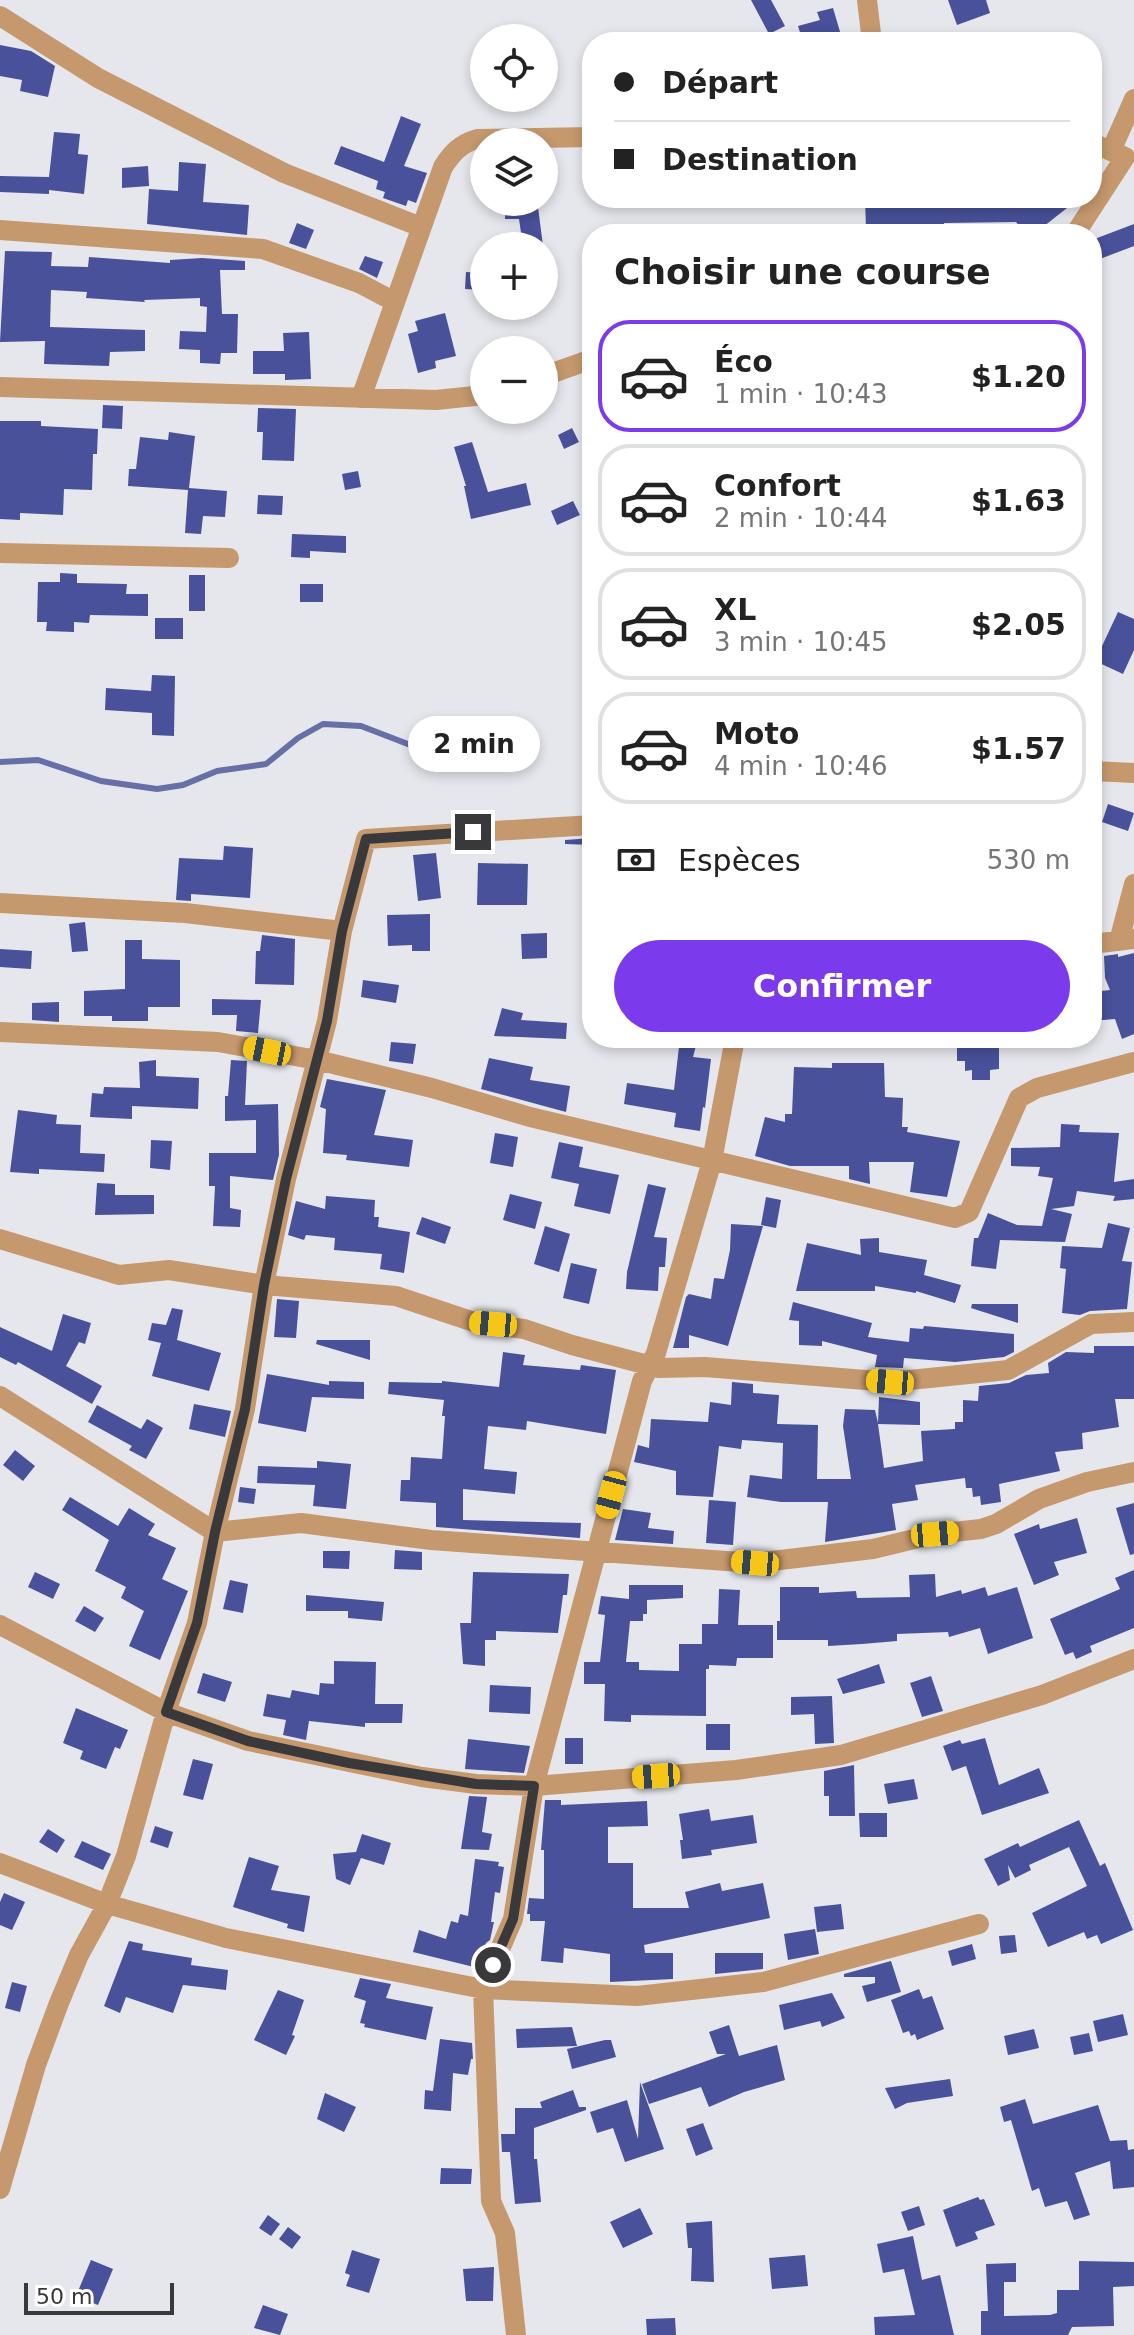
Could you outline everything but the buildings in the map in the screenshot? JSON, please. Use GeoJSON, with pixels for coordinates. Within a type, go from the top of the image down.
{"type":"FeatureCollection","features":[{"type":"Feature","properties":{"kind":"street"},"geometry":{"type":"LineString","coordinates":[[867,0],[871,32]]}},
{"type":"Feature","properties":{"kind":"street"},"geometry":{"type":"LineString","coordinates":[[0,16],[98,78],[284,173],[421,227]]}},
{"type":"Feature","properties":{"kind":"street"},"geometry":{"type":"LineString","coordinates":[[1102,180],[1116,152],[1134,99]]}},
{"type":"Feature","properties":{"kind":"street"},"geometry":{"type":"LineString","coordinates":[[361,398],[443,167],[452,152],[465,142],[477,139],[582,137]]}},
{"type":"Feature","properties":{"kind":"street"},"geometry":{"type":"LineString","coordinates":[[0,230],[263,249],[359,283],[395,302]]}},
{"type":"Feature","properties":{"kind":"street"},"geometry":{"type":"LineString","coordinates":[[558,371],[582,363]]}},
{"type":"Feature","properties":{"kind":"street"},"geometry":{"type":"LineString","coordinates":[[0,387],[436,400],[470,396]]}},
{"type":"Feature","properties":{"kind":"street"},"geometry":{"type":"LineString","coordinates":[[0,553],[229,558]]}},
{"type":"Feature","properties":{"kind":"street"},"geometry":{"type":"LineString","coordinates":[[1102,771],[1134,773]]}},
{"type":"Feature","properties":{"kind":"street"},"geometry":{"type":"LineString","coordinates":[[0,2189],[50,2028],[79,1955],[107,1904],[126,1856],[166,1712],[197,1623],[245,1409],[264,1285],[286,1179],[317,1060],[333,991],[342,931],[366,839],[582,826]]}},
{"type":"Feature","properties":{"kind":"street"},"geometry":{"type":"LineString","coordinates":[[1102,943],[1126,940],[1134,884]]}},
{"type":"Feature","properties":{"kind":"street"},"geometry":{"type":"LineString","coordinates":[[0,903],[185,913],[342,931]]}},
{"type":"Feature","properties":{"kind":"street"},"geometry":{"type":"LineString","coordinates":[[0,1032],[218,1042],[317,1060],[432,1088],[530,1117],[955,1218],[969,1212],[1019,1098],[1037,1088],[1134,1062]]}},
{"type":"Feature","properties":{"kind":"street"},"geometry":{"type":"LineString","coordinates":[[516,2335],[505,2233],[491,2201],[483,1989],[513,1919],[534,1786],[648,1365],[656,1353],[712,1161],[733,1048]]}},
{"type":"Feature","properties":{"kind":"street"},"geometry":{"type":"LineString","coordinates":[[0,1239],[119,1275],[169,1270],[264,1285],[396,1296],[465,1320],[524,1329],[659,1368],[705,1367],[890,1382],[1008,1370],[1091,1324],[1134,1322]]}},
{"type":"Feature","properties":{"kind":"street"},"geometry":{"type":"LineString","coordinates":[[0,1396],[215,1532],[301,1523],[431,1540],[755,1563],[873,1549],[935,1534],[981,1529],[996,1524],[1039,1499],[1087,1482],[1134,1472]]}},
{"type":"Feature","properties":{"kind":"street"},"geometry":{"type":"LineString","coordinates":[[0,1625],[166,1712],[248,1741],[349,1763],[476,1784],[534,1786],[736,1770],[841,1755],[1042,1695],[1134,1659]]}},
{"type":"Feature","properties":{"kind":"street"},"geometry":{"type":"LineString","coordinates":[[0,1863],[107,1904],[226,1938],[483,1989],[637,1996],[763,1982],[979,1924]]}},
{"type":"Feature","properties":{"kind":"waterway"},"geometry":{"type":"LineString","coordinates":[[0,762],[38,760],[101,781],[157,789],[183,785],[217,771],[266,764],[298,738],[323,724],[361,726],[413,746],[441,750],[524,726]]}},
{"type":"Feature","properties":{"kind":"route"},"geometry":{"type":"LineString","coordinates":[[473,832],[366,839],[342,931],[327,1021],[286,1179],[264,1285],[245,1409],[197,1623],[166,1712],[248,1741],[349,1763],[476,1784],[534,1786],[513,1919],[493,1965]]}}]}
